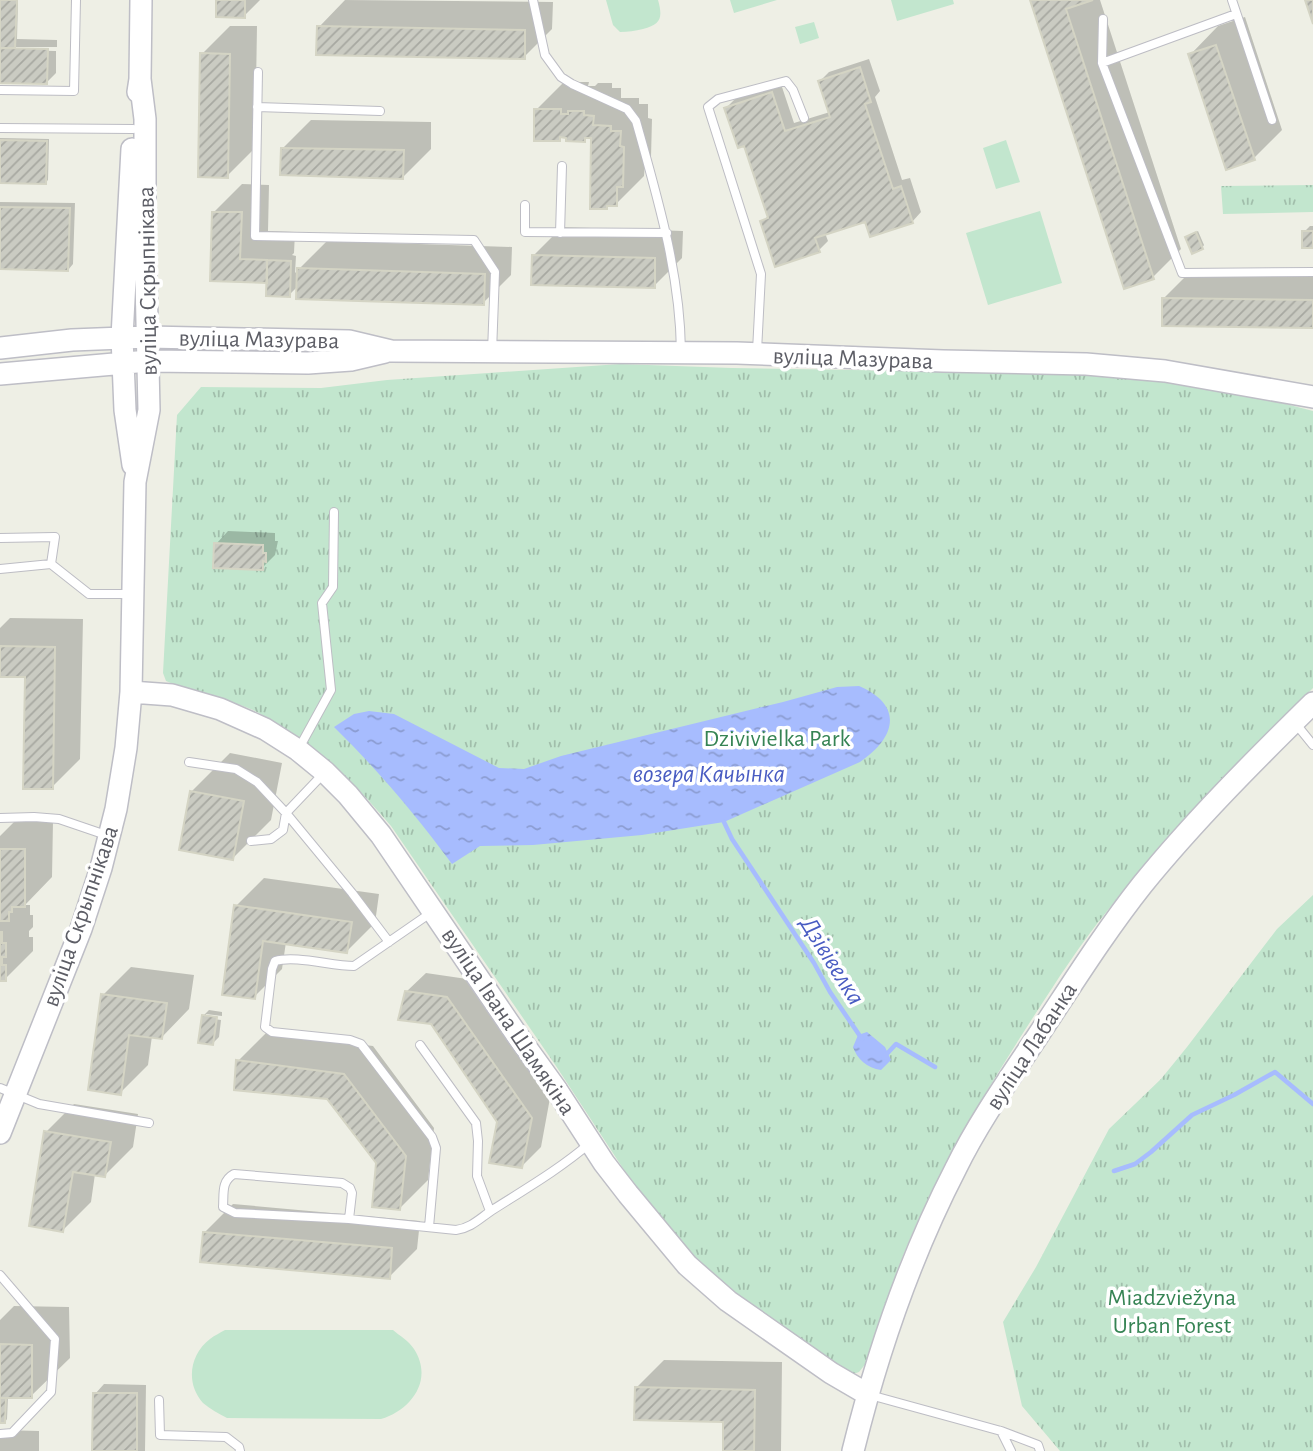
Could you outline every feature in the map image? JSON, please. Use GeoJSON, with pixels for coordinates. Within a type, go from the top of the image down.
{"type":"FeatureCollection","features":[{"type":"Feature","properties":{"kind":"main road","name":"вуліца Скрыпнікава"},"geometry":{"type":"LineString","coordinates":[[135,482],[149,410],[145,119],[140,79],[141,0]]}},
{"type":"Feature","properties":{"kind":"main road","name":"вуліца Скрыпнікава"},"geometry":{"type":"LineString","coordinates":[[0,1133],[8,1091],[81,929],[101,868],[116,809],[126,748],[131,692],[135,482],[125,410],[122,337],[132,128],[140,79]]}},
{"type":"Feature","properties":{"kind":"main road","name":"вуліца Мазурава"},"geometry":{"type":"LineString","coordinates":[[0,348],[72,340],[148,337],[349,341],[391,351],[681,352],[1086,364],[1165,371],[1313,397]]}},
{"type":"Feature","properties":{"kind":"main road","name":"вуліца Мазурава"},"geometry":{"type":"LineString","coordinates":[[0,374],[148,362],[308,363],[351,360],[391,351]]}},
{"type":"Feature","properties":{"kind":"main road","name":"вуліца Івана Шамякіна"},"geometry":{"type":"LineString","coordinates":[[131,692],[172,695],[220,709],[265,729],[298,750],[325,772],[382,835],[590,1143],[687,1265],[728,1301],[831,1373],[867,1394]]}},
{"type":"Feature","properties":{"kind":"main road","name":"вуліца Лабанка"},"geometry":{"type":"LineString","coordinates":[[853,1451],[867,1394],[914,1259],[956,1167],[1001,1091],[1094,950],[1142,885],[1217,801],[1313,703]]}},
{"type":"Feature","properties":{"kind":"lane"},"geometry":{"type":"LineString","coordinates":[[0,90],[74,91],[76,0]]}},
{"type":"Feature","properties":{"kind":"lane"},"geometry":{"type":"LineString","coordinates":[[533,0],[545,55],[561,77],[627,109],[636,121],[667,233],[681,352]]}},
{"type":"Feature","properties":{"kind":"lane"},"geometry":{"type":"LineString","coordinates":[[1232,0],[1272,120]]}},
{"type":"Feature","properties":{"kind":"lane"},"geometry":{"type":"LineString","coordinates":[[1102,63],[1236,14]]}},
{"type":"Feature","properties":{"kind":"lane"},"geometry":{"type":"LineString","coordinates":[[1103,19],[1102,63],[1182,273],[1313,272]]}},
{"type":"Feature","properties":{"kind":"lane"},"geometry":{"type":"LineString","coordinates":[[258,72],[255,236],[474,240],[495,272],[492,352]]}},
{"type":"Feature","properties":{"kind":"lane"},"geometry":{"type":"LineString","coordinates":[[757,354],[761,274],[708,107],[718,99],[786,81],[793,90],[804,118]]}},
{"type":"Feature","properties":{"kind":"lane"},"geometry":{"type":"LineString","coordinates":[[257,107],[380,111]]}},
{"type":"Feature","properties":{"kind":"lane"},"geometry":{"type":"LineString","coordinates":[[0,128],[132,128]]}},
{"type":"Feature","properties":{"kind":"lane"},"geometry":{"type":"LineString","coordinates":[[560,233],[562,166]]}},
{"type":"Feature","properties":{"kind":"lane"},"geometry":{"type":"LineString","coordinates":[[525,205],[525,232],[667,233]]}},
{"type":"Feature","properties":{"kind":"lane"},"geometry":{"type":"LineString","coordinates":[[298,750],[331,690],[322,603],[333,587],[334,512]]}},
{"type":"Feature","properties":{"kind":"lane"},"geometry":{"type":"LineString","coordinates":[[0,538],[55,537],[51,564]]}},
{"type":"Feature","properties":{"kind":"lane"},"geometry":{"type":"LineString","coordinates":[[0,569],[51,564],[89,594],[133,594]]}},
{"type":"Feature","properties":{"kind":"lane"},"geometry":{"type":"LineString","coordinates":[[1294,722],[1313,745]]}},
{"type":"Feature","properties":{"kind":"lane"},"geometry":{"type":"LineString","coordinates":[[189,762],[236,769],[257,782],[352,893],[389,943]]}},
{"type":"Feature","properties":{"kind":"lane"},"geometry":{"type":"LineString","coordinates":[[251,841],[271,839],[283,830],[286,813],[325,772]]}},
{"type":"Feature","properties":{"kind":"lane"},"geometry":{"type":"LineString","coordinates":[[0,818],[59,819],[109,836]]}},
{"type":"Feature","properties":{"kind":"lane"},"geometry":{"type":"LineString","coordinates":[[429,1227],[436,1148],[432,1137],[361,1044],[350,1040],[272,1032],[265,1027],[275,961],[284,958],[354,966],[434,910]]}},
{"type":"Feature","properties":{"kind":"lane"},"geometry":{"type":"LineString","coordinates":[[420,1045],[476,1123],[477,1175],[490,1211]]}},
{"type":"Feature","properties":{"kind":"lane"},"geometry":{"type":"LineString","coordinates":[[8,1091],[39,1104],[149,1123]]}},
{"type":"Feature","properties":{"kind":"lane"},"geometry":{"type":"LineString","coordinates":[[349,1219],[352,1193],[350,1188],[341,1183],[234,1174],[224,1183],[223,1207],[235,1213],[349,1219],[456,1230],[464,1229],[569,1161],[590,1143]]}},
{"type":"Feature","properties":{"kind":"lane"},"geometry":{"type":"LineString","coordinates":[[0,1275],[55,1339],[51,1392],[12,1433],[0,1434]]}},
{"type":"Feature","properties":{"kind":"lane"},"geometry":{"type":"LineString","coordinates":[[867,1394],[1001,1432],[1038,1445],[1040,1451]]}},
{"type":"Feature","properties":{"kind":"lane"},"geometry":{"type":"LineString","coordinates":[[159,1400],[160,1435],[226,1437],[239,1447],[240,1451]]}},
{"type":"Feature","properties":{"kind":"lane"},"geometry":{"type":"LineString","coordinates":[[1001,1432],[1011,1451]]}},
{"type":"Feature","properties":{"kind":"green space"},"geometry":{"type":"Polygon","coordinates":[[[606,0],[658,0],[660,16],[654,25],[620,32],[613,25],[606,0]]]}},
{"type":"Feature","properties":{"kind":"green space"},"geometry":{"type":"Polygon","coordinates":[[[730,0],[777,0],[734,13],[730,0]]]}},
{"type":"Feature","properties":{"kind":"green space"},"geometry":{"type":"Polygon","coordinates":[[[891,0],[953,0],[954,4],[897,21],[891,0]]]}},
{"type":"Feature","properties":{"kind":"green space"},"geometry":{"type":"Polygon","coordinates":[[[814,22],[819,38],[800,44],[795,27],[814,22]]]}},
{"type":"Feature","properties":{"kind":"green space"},"geometry":{"type":"Polygon","coordinates":[[[1006,140],[1020,182],[996,189],[983,148],[1006,140]]]}},
{"type":"Feature","properties":{"kind":"green space"},"geometry":{"type":"Polygon","coordinates":[[[1313,185],[1313,212],[1223,214],[1221,186],[1313,185]]]}},
{"type":"Feature","properties":{"kind":"green space"},"geometry":{"type":"Polygon","coordinates":[[[1040,211],[1062,283],[988,305],[966,233],[1040,211]]]}},
{"type":"Feature","properties":{"kind":"green space","name":"Dzivivielka Park"},"geometry":{"type":"Polygon","coordinates":[[[620,364],[1090,374],[1169,381],[1313,411],[1313,688],[1207,796],[1157,852],[1068,963],[997,1074],[949,1158],[901,1260],[867,1362],[859,1372],[850,1375],[714,1279],[666,1225],[624,1170],[391,826],[351,783],[309,746],[259,713],[166,681],[163,673],[177,415],[201,387],[321,388],[387,380],[620,364]]]}},
{"type":"Feature","properties":{"kind":"green space","name":"Miadzviežyna Urban Forest"},"geometry":{"type":"Polygon","coordinates":[[[1313,895],[1313,1451],[1060,1451],[1022,1406],[1003,1322],[1036,1267],[1109,1129],[1161,1079],[1277,929],[1313,895]]]}},
{"type":"Feature","properties":{"kind":"green space"},"geometry":{"type":"Polygon","coordinates":[[[225,1330],[393,1330],[414,1349],[422,1372],[420,1382],[410,1401],[402,1409],[381,1419],[227,1418],[203,1403],[197,1395],[192,1378],[194,1361],[203,1345],[225,1330]]]}},
{"type":"Feature","properties":{"kind":"water","name":"возера Качынка"},"geometry":{"type":"Polygon","coordinates":[[[859,686],[873,694],[889,712],[887,732],[872,753],[860,762],[724,822],[642,835],[533,845],[480,846],[452,864],[396,793],[334,727],[354,714],[369,711],[394,714],[499,768],[524,769],[561,756],[837,687],[859,686]]]}},
{"type":"Feature","properties":{"kind":"water"},"geometry":{"type":"Polygon","coordinates":[[[867,1032],[885,1047],[891,1060],[881,1070],[863,1062],[853,1047],[858,1035],[867,1032]]]}},
{"type":"Feature","properties":{"kind":"building"},"geometry":{"type":"Polygon","coordinates":[[[0,0],[17,0],[15,48],[0,48],[0,0]]]}},
{"type":"Feature","properties":{"kind":"building"},"geometry":{"type":"Polygon","coordinates":[[[216,0],[245,0],[245,18],[216,17],[216,0]]]}},
{"type":"Feature","properties":{"kind":"building"},"geometry":{"type":"Polygon","coordinates":[[[1030,0],[1093,0],[1066,9],[1154,279],[1124,289],[1030,0]]]}},
{"type":"Feature","properties":{"kind":"building"},"geometry":{"type":"Polygon","coordinates":[[[1305,0],[1313,0],[1313,24],[1305,0]]]}},
{"type":"Feature","properties":{"kind":"building"},"geometry":{"type":"Polygon","coordinates":[[[317,26],[525,30],[525,59],[316,55],[317,26]]]}},
{"type":"Feature","properties":{"kind":"building"},"geometry":{"type":"Polygon","coordinates":[[[1216,45],[1255,160],[1226,170],[1188,54],[1216,45]]]}},
{"type":"Feature","properties":{"kind":"building"},"geometry":{"type":"Polygon","coordinates":[[[0,48],[48,49],[47,84],[0,83],[0,48]]]}},
{"type":"Feature","properties":{"kind":"building"},"geometry":{"type":"Polygon","coordinates":[[[200,53],[230,54],[228,178],[198,177],[200,53]]]}},
{"type":"Feature","properties":{"kind":"building"},"geometry":{"type":"Polygon","coordinates":[[[860,67],[871,102],[865,104],[893,189],[901,186],[913,223],[870,237],[865,222],[815,238],[820,252],[775,267],[760,221],[768,218],[744,146],[738,148],[724,108],[772,92],[785,131],[830,117],[818,81],[860,67]]]}},
{"type":"Feature","properties":{"kind":"building"},"geometry":{"type":"Polygon","coordinates":[[[534,109],[561,109],[561,114],[584,111],[584,115],[594,116],[593,125],[611,126],[611,131],[621,131],[620,146],[624,147],[623,187],[617,187],[617,206],[590,209],[591,138],[585,138],[585,142],[566,141],[566,138],[560,137],[560,141],[534,141],[534,109]]]}},
{"type":"Feature","properties":{"kind":"building"},"geometry":{"type":"Polygon","coordinates":[[[0,140],[47,141],[46,184],[0,183],[0,140]]]}},
{"type":"Feature","properties":{"kind":"building"},"geometry":{"type":"Polygon","coordinates":[[[281,148],[404,150],[403,179],[280,175],[281,148]]]}},
{"type":"Feature","properties":{"kind":"building"},"geometry":{"type":"Polygon","coordinates":[[[0,207],[70,208],[68,271],[0,269],[0,207]]]}},
{"type":"Feature","properties":{"kind":"building"},"geometry":{"type":"Polygon","coordinates":[[[212,212],[242,212],[240,259],[267,260],[267,283],[210,281],[212,212]]]}},
{"type":"Feature","properties":{"kind":"building"},"geometry":{"type":"Polygon","coordinates":[[[1302,231],[1313,231],[1313,248],[1302,248],[1302,231]]]}},
{"type":"Feature","properties":{"kind":"building"},"geometry":{"type":"Polygon","coordinates":[[[1196,232],[1203,249],[1192,254],[1185,237],[1196,232]]]}},
{"type":"Feature","properties":{"kind":"building"},"geometry":{"type":"Polygon","coordinates":[[[532,255],[655,258],[655,288],[531,285],[532,255]]]}},
{"type":"Feature","properties":{"kind":"building"},"geometry":{"type":"Polygon","coordinates":[[[267,260],[291,261],[290,297],[266,296],[267,260]]]}},
{"type":"Feature","properties":{"kind":"building"},"geometry":{"type":"Polygon","coordinates":[[[297,268],[485,274],[484,305],[296,299],[297,268]]]}},
{"type":"Feature","properties":{"kind":"building"},"geometry":{"type":"Polygon","coordinates":[[[1162,298],[1313,300],[1313,328],[1162,326],[1162,298]]]}},
{"type":"Feature","properties":{"kind":"building"},"geometry":{"type":"Polygon","coordinates":[[[214,543],[263,545],[266,562],[263,561],[263,570],[213,568],[214,543]]]}},
{"type":"Feature","properties":{"kind":"building"},"geometry":{"type":"Polygon","coordinates":[[[0,646],[55,647],[53,789],[23,789],[25,677],[0,677],[0,646]]]}},
{"type":"Feature","properties":{"kind":"building"},"geometry":{"type":"Polygon","coordinates":[[[190,791],[244,801],[233,860],[179,850],[190,791]]]}},
{"type":"Feature","properties":{"kind":"building"},"geometry":{"type":"Polygon","coordinates":[[[0,849],[25,849],[25,907],[12,907],[9,921],[0,921],[0,849]]]}},
{"type":"Feature","properties":{"kind":"building"},"geometry":{"type":"Polygon","coordinates":[[[234,905],[352,922],[347,953],[263,941],[255,999],[222,995],[234,905]]]}},
{"type":"Feature","properties":{"kind":"building"},"geometry":{"type":"Polygon","coordinates":[[[0,932],[2,943],[6,943],[6,957],[2,957],[2,965],[6,965],[6,981],[0,981],[0,932]]]}},
{"type":"Feature","properties":{"kind":"building"},"geometry":{"type":"Polygon","coordinates":[[[405,991],[447,997],[532,1118],[522,1168],[489,1163],[497,1122],[431,1024],[398,1020],[405,991]]]}},
{"type":"Feature","properties":{"kind":"building"},"geometry":{"type":"Polygon","coordinates":[[[101,994],[167,1003],[162,1039],[129,1035],[121,1095],[88,1090],[101,994]]]}},
{"type":"Feature","properties":{"kind":"building"},"geometry":{"type":"Polygon","coordinates":[[[202,1015],[217,1017],[213,1045],[198,1043],[202,1015]]]}},
{"type":"Feature","properties":{"kind":"building"},"geometry":{"type":"Polygon","coordinates":[[[236,1060],[344,1074],[406,1156],[400,1210],[372,1207],[376,1163],[327,1099],[234,1090],[236,1060]]]}},
{"type":"Feature","properties":{"kind":"building"},"geometry":{"type":"Polygon","coordinates":[[[44,1131],[111,1142],[105,1177],[73,1172],[63,1232],[29,1226],[44,1131]]]}},
{"type":"Feature","properties":{"kind":"building"},"geometry":{"type":"Polygon","coordinates":[[[203,1232],[392,1248],[390,1279],[200,1262],[203,1232]]]}},
{"type":"Feature","properties":{"kind":"building"},"geometry":{"type":"Polygon","coordinates":[[[0,1344],[32,1345],[32,1398],[0,1398],[0,1344]]]}},
{"type":"Feature","properties":{"kind":"building"},"geometry":{"type":"Polygon","coordinates":[[[635,1387],[755,1390],[754,1451],[723,1451],[723,1422],[634,1420],[635,1387]]]}},
{"type":"Feature","properties":{"kind":"building"},"geometry":{"type":"Polygon","coordinates":[[[93,1393],[137,1393],[137,1451],[92,1451],[93,1393]]]}},
{"type":"Feature","properties":{"kind":"building"},"geometry":{"type":"Polygon","coordinates":[[[0,1398],[6,1398],[5,1423],[0,1423],[0,1398]]]}},
{"type":"Feature","properties":{"kind":"waterway","name":"Дзівівелка"},"geometry":{"type":"LineString","coordinates":[[724,822],[732,839],[862,1039]]}},
{"type":"Feature","properties":{"kind":"waterway","name":"Дзівівелка"},"geometry":{"type":"LineString","coordinates":[[884,1057],[896,1044],[935,1067]]}},
{"type":"Feature","properties":{"kind":"waterway","name":"Дзівівелка"},"geometry":{"type":"LineString","coordinates":[[1114,1171],[1135,1164],[1192,1115],[1275,1072],[1313,1104]]}}]}
